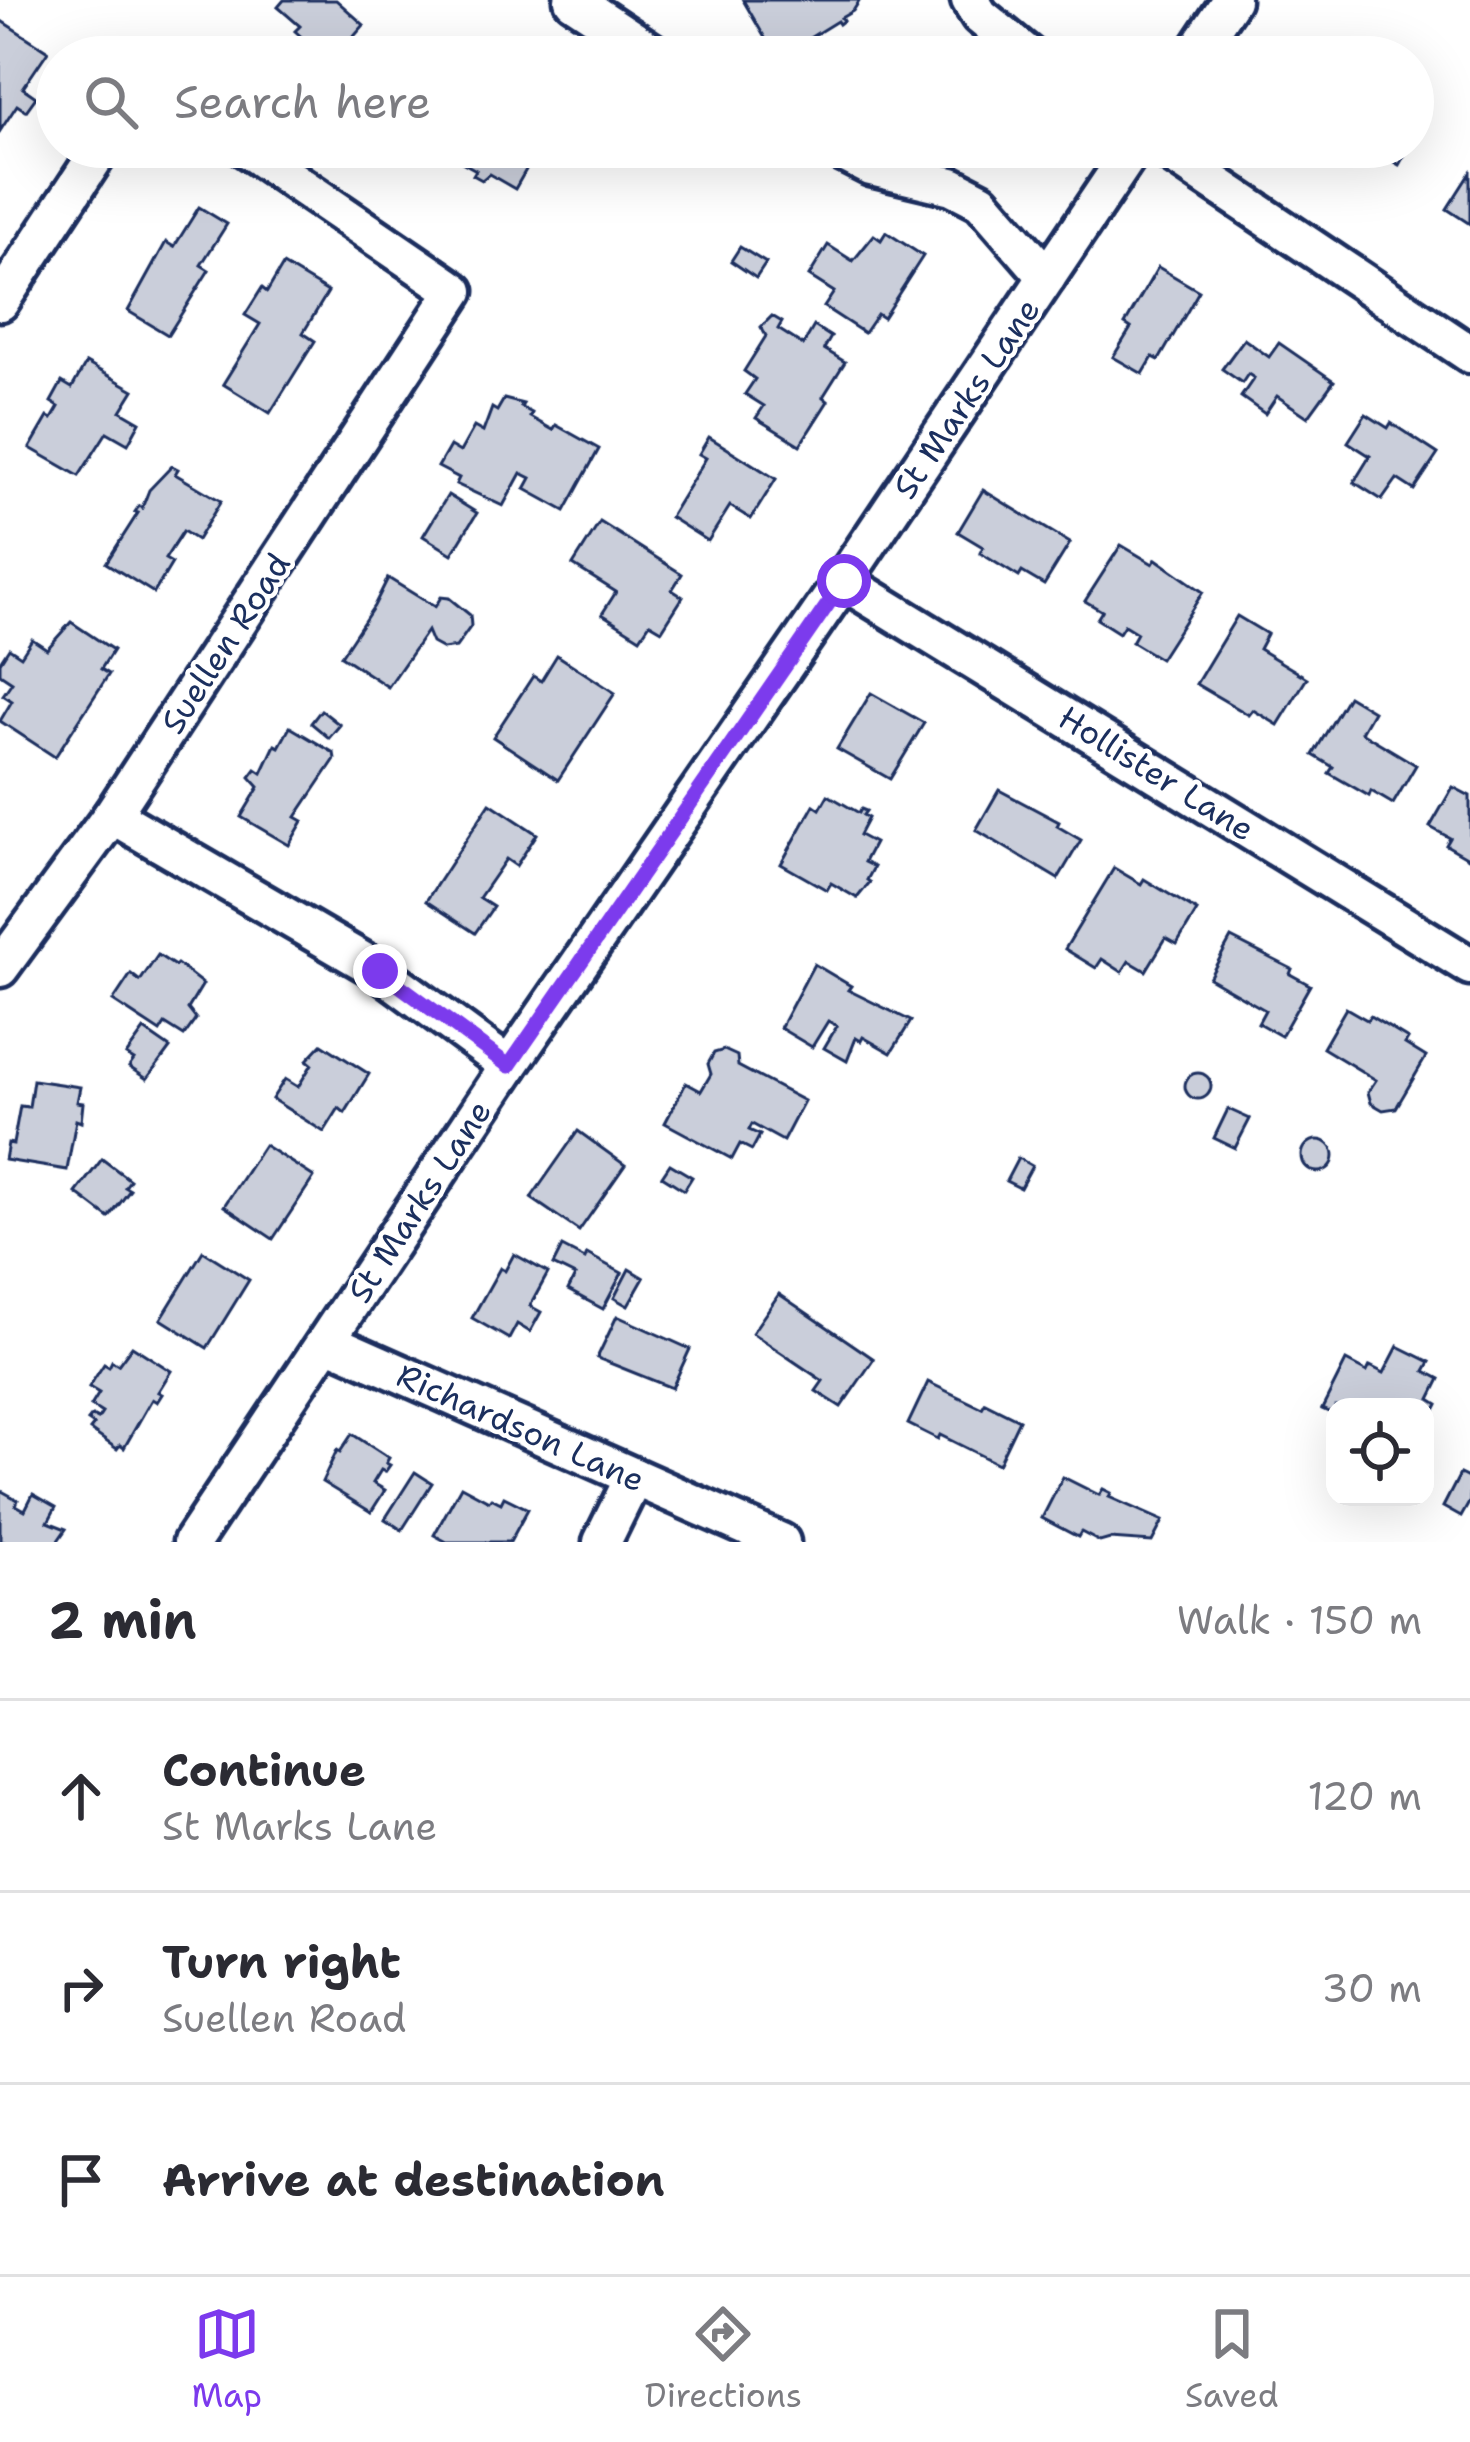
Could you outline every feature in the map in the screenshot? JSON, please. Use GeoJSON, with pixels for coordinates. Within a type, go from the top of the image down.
{"type":"FeatureCollection","features":[{"type":"Feature","properties":{"kind":"street"},"geometry":{"type":"LineString","coordinates":[[573,0],[627,36]]}},
{"type":"Feature","properties":{"kind":"street"},"geometry":{"type":"LineString","coordinates":[[970,0],[980,16],[1004,36]]}},
{"type":"Feature","properties":{"kind":"street"},"geometry":{"type":"LineString","coordinates":[[1207,36],[1231,0]]}},
{"type":"Feature","properties":{"kind":"street"},"geometry":{"type":"LineString","coordinates":[[0,302],[88,168]]}},
{"type":"Feature","properties":{"kind":"street","name":"Suellen Road"},"geometry":{"type":"LineString","coordinates":[[112,815],[455,291],[275,168]]}},
{"type":"Feature","properties":{"kind":"street"},"geometry":{"type":"LineString","coordinates":[[876,168],[952,186],[981,201],[1047,277]]}},
{"type":"Feature","properties":{"kind":"street","name":"St Marks Lane"},"geometry":{"type":"LineString","coordinates":[[192,1542],[509,1066],[844,581],[1120,168]]}},
{"type":"Feature","properties":{"kind":"street"},"geometry":{"type":"LineString","coordinates":[[1192,168],[1470,354]]}},
{"type":"Feature","properties":{"kind":"street","name":"Hollister Lane"},"geometry":{"type":"LineString","coordinates":[[844,581],[1470,966]]}},
{"type":"Feature","properties":{"kind":"street"},"geometry":{"type":"LineString","coordinates":[[0,968],[112,815],[380,971],[509,1066]]}},
{"type":"Feature","properties":{"kind":"street","name":"Richardson Lane"},"geometry":{"type":"LineString","coordinates":[[327,1342],[781,1542]]}},
{"type":"Feature","properties":{"kind":"street"},"geometry":{"type":"LineString","coordinates":[[602,1542],[634,1477]]}},
{"type":"Feature","properties":{"kind":"building"},"geometry":{"type":"Polygon","coordinates":[[[284,0],[336,0],[364,25],[354,36],[301,36],[295,31],[300,26],[278,7],[284,0]]]}},
{"type":"Feature","properties":{"kind":"building"},"geometry":{"type":"Polygon","coordinates":[[[743,0],[860,0],[843,21],[813,36],[764,36],[743,0]]]}},
{"type":"Feature","properties":{"kind":"building"},"geometry":{"type":"Polygon","coordinates":[[[0,20],[36,43],[36,69],[23,88],[36,97],[26,111],[17,105],[0,131],[0,20]]]}},
{"type":"Feature","properties":{"kind":"building"},"geometry":{"type":"Polygon","coordinates":[[[472,168],[527,168],[515,189],[489,174],[482,180],[473,175],[472,168]]]}},
{"type":"Feature","properties":{"kind":"building"},"geometry":{"type":"Polygon","coordinates":[[[1470,173],[1470,224],[1447,209],[1470,173]]]}},
{"type":"Feature","properties":{"kind":"building"},"geometry":{"type":"Polygon","coordinates":[[[199,207],[227,224],[201,265],[209,270],[168,335],[128,311],[166,242],[174,247],[199,207]]]}},
{"type":"Feature","properties":{"kind":"building"},"geometry":{"type":"Polygon","coordinates":[[[886,232],[923,256],[883,318],[877,314],[864,333],[824,307],[834,292],[809,276],[828,245],[853,261],[874,235],[881,240],[886,232]]]}},
{"type":"Feature","properties":{"kind":"building"},"geometry":{"type":"Polygon","coordinates":[[[740,247],[766,263],[756,278],[731,261],[740,247]]]}},
{"type":"Feature","properties":{"kind":"building"},"geometry":{"type":"Polygon","coordinates":[[[283,265],[328,292],[303,333],[315,341],[270,413],[223,384],[260,324],[245,315],[283,265]]]}},
{"type":"Feature","properties":{"kind":"building"},"geometry":{"type":"Polygon","coordinates":[[[1158,267],[1199,291],[1159,360],[1153,357],[1143,374],[1113,357],[1131,328],[1125,324],[1158,267]]]}},
{"type":"Feature","properties":{"kind":"building"},"geometry":{"type":"Polygon","coordinates":[[[772,316],[782,322],[778,329],[803,345],[814,326],[831,337],[824,349],[845,362],[823,397],[828,401],[800,445],[756,418],[764,406],[745,394],[755,379],[744,371],[766,336],[761,327],[772,316]]]}},
{"type":"Feature","properties":{"kind":"building"},"geometry":{"type":"Polygon","coordinates":[[[1244,339],[1269,357],[1279,343],[1334,381],[1308,417],[1277,396],[1265,414],[1241,397],[1254,378],[1248,374],[1242,383],[1222,369],[1244,339]]]}},
{"type":"Feature","properties":{"kind":"building"},"geometry":{"type":"Polygon","coordinates":[[[86,363],[134,390],[121,411],[140,422],[128,444],[107,432],[79,476],[30,448],[59,407],[51,402],[62,382],[72,388],[86,363]]]}},
{"type":"Feature","properties":{"kind":"building"},"geometry":{"type":"Polygon","coordinates":[[[504,399],[523,404],[532,413],[530,417],[553,430],[556,425],[599,449],[565,511],[525,489],[531,478],[521,473],[503,506],[456,484],[459,478],[438,467],[450,446],[460,452],[474,427],[483,432],[492,408],[497,411],[504,399]]]}},
{"type":"Feature","properties":{"kind":"building"},"geometry":{"type":"Polygon","coordinates":[[[1366,414],[1388,428],[1391,423],[1438,454],[1414,490],[1397,479],[1382,500],[1354,482],[1370,456],[1348,442],[1366,414]]]}},
{"type":"Feature","properties":{"kind":"building"},"geometry":{"type":"Polygon","coordinates":[[[709,437],[776,479],[751,519],[730,506],[708,541],[670,517],[706,458],[699,454],[709,437]]]}},
{"type":"Feature","properties":{"kind":"building"},"geometry":{"type":"Polygon","coordinates":[[[172,466],[178,469],[175,474],[221,501],[197,540],[183,531],[165,559],[172,563],[154,593],[106,563],[149,490],[172,466]]]}},
{"type":"Feature","properties":{"kind":"building"},"geometry":{"type":"Polygon","coordinates":[[[983,490],[1070,543],[1044,585],[1022,572],[1019,577],[980,553],[983,547],[958,532],[983,490]]]}},
{"type":"Feature","properties":{"kind":"building"},"geometry":{"type":"Polygon","coordinates":[[[448,495],[477,513],[452,554],[423,536],[448,495]]]}},
{"type":"Feature","properties":{"kind":"building"},"geometry":{"type":"Polygon","coordinates":[[[600,522],[682,574],[672,590],[683,597],[662,630],[650,623],[640,638],[602,614],[616,592],[573,565],[600,522]]]}},
{"type":"Feature","properties":{"kind":"building"},"geometry":{"type":"Polygon","coordinates":[[[1121,545],[1153,564],[1156,559],[1203,592],[1160,659],[1132,642],[1137,633],[1124,625],[1119,633],[1097,619],[1102,611],[1085,601],[1121,545]]]}},
{"type":"Feature","properties":{"kind":"building"},"geometry":{"type":"Polygon","coordinates":[[[388,578],[435,607],[441,597],[449,598],[470,615],[471,626],[456,647],[443,649],[432,643],[427,631],[388,687],[341,656],[388,578]]]}},
{"type":"Feature","properties":{"kind":"building"},"geometry":{"type":"Polygon","coordinates":[[[1237,616],[1267,634],[1259,649],[1307,678],[1278,725],[1253,710],[1249,715],[1196,684],[1237,616]]]}},
{"type":"Feature","properties":{"kind":"building"},"geometry":{"type":"Polygon","coordinates":[[[71,622],[113,650],[101,669],[109,674],[55,757],[0,721],[12,701],[3,695],[12,682],[0,674],[0,662],[9,648],[21,656],[32,639],[47,649],[71,622]]]}},
{"type":"Feature","properties":{"kind":"building"},"geometry":{"type":"Polygon","coordinates":[[[557,655],[615,693],[558,780],[493,737],[533,676],[541,681],[557,655]]]}},
{"type":"Feature","properties":{"kind":"building"},"geometry":{"type":"Polygon","coordinates":[[[871,693],[924,723],[890,779],[837,749],[871,693]]]}},
{"type":"Feature","properties":{"kind":"building"},"geometry":{"type":"Polygon","coordinates":[[[1348,696],[1373,711],[1361,732],[1416,765],[1393,804],[1329,773],[1333,767],[1313,755],[1348,696]]]}},
{"type":"Feature","properties":{"kind":"building"},"geometry":{"type":"Polygon","coordinates":[[[321,710],[340,725],[329,738],[311,723],[321,710]]]}},
{"type":"Feature","properties":{"kind":"building"},"geometry":{"type":"Polygon","coordinates":[[[290,727],[334,753],[335,759],[296,817],[303,821],[289,845],[241,817],[259,787],[250,777],[256,769],[262,773],[290,727]]]}},
{"type":"Feature","properties":{"kind":"building"},"geometry":{"type":"Polygon","coordinates":[[[1453,787],[1470,796],[1470,859],[1446,845],[1450,838],[1430,827],[1453,787]]]}},
{"type":"Feature","properties":{"kind":"building"},"geometry":{"type":"Polygon","coordinates":[[[999,790],[1059,822],[1057,826],[1081,840],[1058,879],[976,830],[999,790]]]}},
{"type":"Feature","properties":{"kind":"building"},"geometry":{"type":"Polygon","coordinates":[[[828,795],[859,813],[866,811],[863,815],[868,818],[859,835],[874,843],[864,862],[874,867],[870,882],[857,898],[831,883],[827,890],[781,864],[814,805],[820,809],[828,795]]]}},
{"type":"Feature","properties":{"kind":"building"},"geometry":{"type":"Polygon","coordinates":[[[490,803],[537,834],[516,866],[506,859],[479,898],[493,907],[475,933],[426,901],[490,803]]]}},
{"type":"Feature","properties":{"kind":"building"},"geometry":{"type":"Polygon","coordinates":[[[1114,868],[1141,884],[1144,879],[1197,911],[1177,944],[1166,938],[1146,971],[1129,961],[1122,972],[1102,959],[1096,968],[1065,949],[1114,868]]]}},
{"type":"Feature","properties":{"kind":"building"},"geometry":{"type":"Polygon","coordinates":[[[1231,938],[1292,969],[1290,974],[1310,985],[1281,1036],[1258,1023],[1265,1010],[1209,978],[1231,938]]]}},
{"type":"Feature","properties":{"kind":"building"},"geometry":{"type":"Polygon","coordinates":[[[158,955],[203,984],[188,1009],[196,1019],[184,1036],[165,1024],[160,1032],[113,1001],[131,974],[140,981],[158,955]]]}},
{"type":"Feature","properties":{"kind":"building"},"geometry":{"type":"Polygon","coordinates":[[[814,964],[851,986],[848,990],[911,1021],[891,1053],[863,1037],[861,1041],[856,1038],[847,1061],[824,1048],[837,1026],[828,1021],[812,1047],[780,1028],[814,964]]]}},
{"type":"Feature","properties":{"kind":"building"},"geometry":{"type":"Polygon","coordinates":[[[1346,1008],[1408,1039],[1405,1044],[1426,1057],[1396,1108],[1383,1110],[1371,1103],[1368,1092],[1376,1080],[1323,1048],[1346,1008]]]}},
{"type":"Feature","properties":{"kind":"building"},"geometry":{"type":"Polygon","coordinates":[[[144,1030],[170,1048],[147,1079],[129,1067],[134,1060],[126,1055],[144,1030]]]}},
{"type":"Feature","properties":{"kind":"building"},"geometry":{"type":"Polygon","coordinates":[[[322,1044],[369,1074],[345,1113],[339,1108],[324,1132],[272,1099],[285,1079],[298,1087],[312,1064],[307,1060],[322,1044]]]}},
{"type":"Feature","properties":{"kind":"building"},"geometry":{"type":"Polygon","coordinates":[[[724,1050],[737,1056],[738,1066],[804,1101],[783,1141],[752,1124],[749,1130],[760,1135],[752,1150],[740,1144],[732,1159],[665,1123],[686,1083],[701,1091],[711,1074],[708,1064],[714,1053],[724,1050]]]}},
{"type":"Feature","properties":{"kind":"building"},"geometry":{"type":"Polygon","coordinates":[[[1198,1073],[1211,1086],[1198,1099],[1185,1086],[1198,1073]]]}},
{"type":"Feature","properties":{"kind":"building"},"geometry":{"type":"Polygon","coordinates":[[[33,1080],[80,1087],[81,1122],[76,1120],[67,1170],[5,1160],[20,1106],[29,1107],[33,1080]]]}},
{"type":"Feature","properties":{"kind":"building"},"geometry":{"type":"Polygon","coordinates":[[[1228,1109],[1250,1119],[1235,1148],[1214,1138],[1228,1109]]]}},
{"type":"Feature","properties":{"kind":"building"},"geometry":{"type":"Polygon","coordinates":[[[578,1131],[625,1165],[579,1231],[531,1198],[578,1131]]]}},
{"type":"Feature","properties":{"kind":"building"},"geometry":{"type":"Polygon","coordinates":[[[1318,1140],[1330,1144],[1334,1156],[1330,1168],[1318,1172],[1306,1168],[1302,1156],[1306,1144],[1318,1140]]]}},
{"type":"Feature","properties":{"kind":"building"},"geometry":{"type":"Polygon","coordinates":[[[264,1145],[314,1177],[273,1239],[224,1206],[264,1145]]]}},
{"type":"Feature","properties":{"kind":"building"},"geometry":{"type":"Polygon","coordinates":[[[1018,1158],[1032,1166],[1020,1188],[1006,1181],[1018,1158]]]}},
{"type":"Feature","properties":{"kind":"building"},"geometry":{"type":"Polygon","coordinates":[[[102,1159],[130,1180],[125,1187],[130,1190],[109,1218],[76,1193],[102,1159]]]}},
{"type":"Feature","properties":{"kind":"building"},"geometry":{"type":"Polygon","coordinates":[[[670,1164],[692,1177],[684,1190],[662,1176],[670,1164]]]}},
{"type":"Feature","properties":{"kind":"building"},"geometry":{"type":"Polygon","coordinates":[[[562,1247],[622,1273],[603,1309],[568,1290],[575,1276],[553,1265],[562,1247]]]}},
{"type":"Feature","properties":{"kind":"building"},"geometry":{"type":"Polygon","coordinates":[[[203,1251],[249,1280],[207,1348],[161,1319],[203,1251]]]}},
{"type":"Feature","properties":{"kind":"building"},"geometry":{"type":"Polygon","coordinates":[[[514,1254],[548,1273],[530,1306],[541,1312],[530,1332],[517,1324],[509,1339],[472,1318],[500,1268],[505,1271],[514,1254]]]}},
{"type":"Feature","properties":{"kind":"building"},"geometry":{"type":"Polygon","coordinates":[[[629,1269],[644,1278],[628,1306],[614,1298],[629,1269]]]}},
{"type":"Feature","properties":{"kind":"building"},"geometry":{"type":"Polygon","coordinates":[[[779,1294],[874,1359],[841,1407],[816,1391],[823,1381],[752,1333],[779,1294]]]}},
{"type":"Feature","properties":{"kind":"building"},"geometry":{"type":"Polygon","coordinates":[[[617,1316],[690,1349],[672,1388],[597,1358],[617,1316]]]}},
{"type":"Feature","properties":{"kind":"building"},"geometry":{"type":"Polygon","coordinates":[[[132,1346],[171,1371],[157,1402],[152,1399],[124,1448],[117,1449],[90,1430],[94,1425],[88,1421],[102,1413],[91,1406],[99,1393],[89,1387],[104,1364],[118,1365],[132,1346]]]}},
{"type":"Feature","properties":{"kind":"building"},"geometry":{"type":"Polygon","coordinates":[[[1398,1346],[1430,1362],[1425,1371],[1440,1379],[1430,1398],[1328,1398],[1346,1361],[1367,1372],[1370,1366],[1384,1373],[1398,1346]]]}},
{"type":"Feature","properties":{"kind":"building"},"geometry":{"type":"Polygon","coordinates":[[[928,1382],[1019,1420],[998,1464],[908,1424],[928,1382]]]}},
{"type":"Feature","properties":{"kind":"building"},"geometry":{"type":"Polygon","coordinates":[[[352,1434],[389,1458],[386,1463],[390,1465],[373,1483],[385,1490],[371,1512],[322,1482],[337,1450],[352,1434]]]}},
{"type":"Feature","properties":{"kind":"building"},"geometry":{"type":"Polygon","coordinates":[[[415,1472],[432,1483],[402,1530],[385,1519],[415,1472]]]}},
{"type":"Feature","properties":{"kind":"building"},"geometry":{"type":"Polygon","coordinates":[[[1460,1474],[1470,1479],[1470,1501],[1461,1517],[1443,1507],[1460,1474]]]}},
{"type":"Feature","properties":{"kind":"building"},"geometry":{"type":"Polygon","coordinates":[[[1063,1477],[1099,1495],[1103,1489],[1111,1493],[1109,1497],[1163,1521],[1152,1542],[1100,1542],[1081,1532],[1078,1537],[1042,1518],[1063,1477]]]}},
{"type":"Feature","properties":{"kind":"building"},"geometry":{"type":"Polygon","coordinates":[[[461,1486],[489,1501],[501,1503],[504,1497],[528,1509],[510,1542],[447,1542],[434,1535],[461,1486]]]}},
{"type":"Feature","properties":{"kind":"building"},"geometry":{"type":"Polygon","coordinates":[[[0,1490],[25,1510],[33,1494],[56,1507],[48,1522],[66,1529],[57,1542],[0,1542],[0,1490]]]}},
{"type":"Feature","properties":{"kind":"route"},"geometry":{"type":"LineString","coordinates":[[380,971],[509,1066],[844,581]]}}]}
